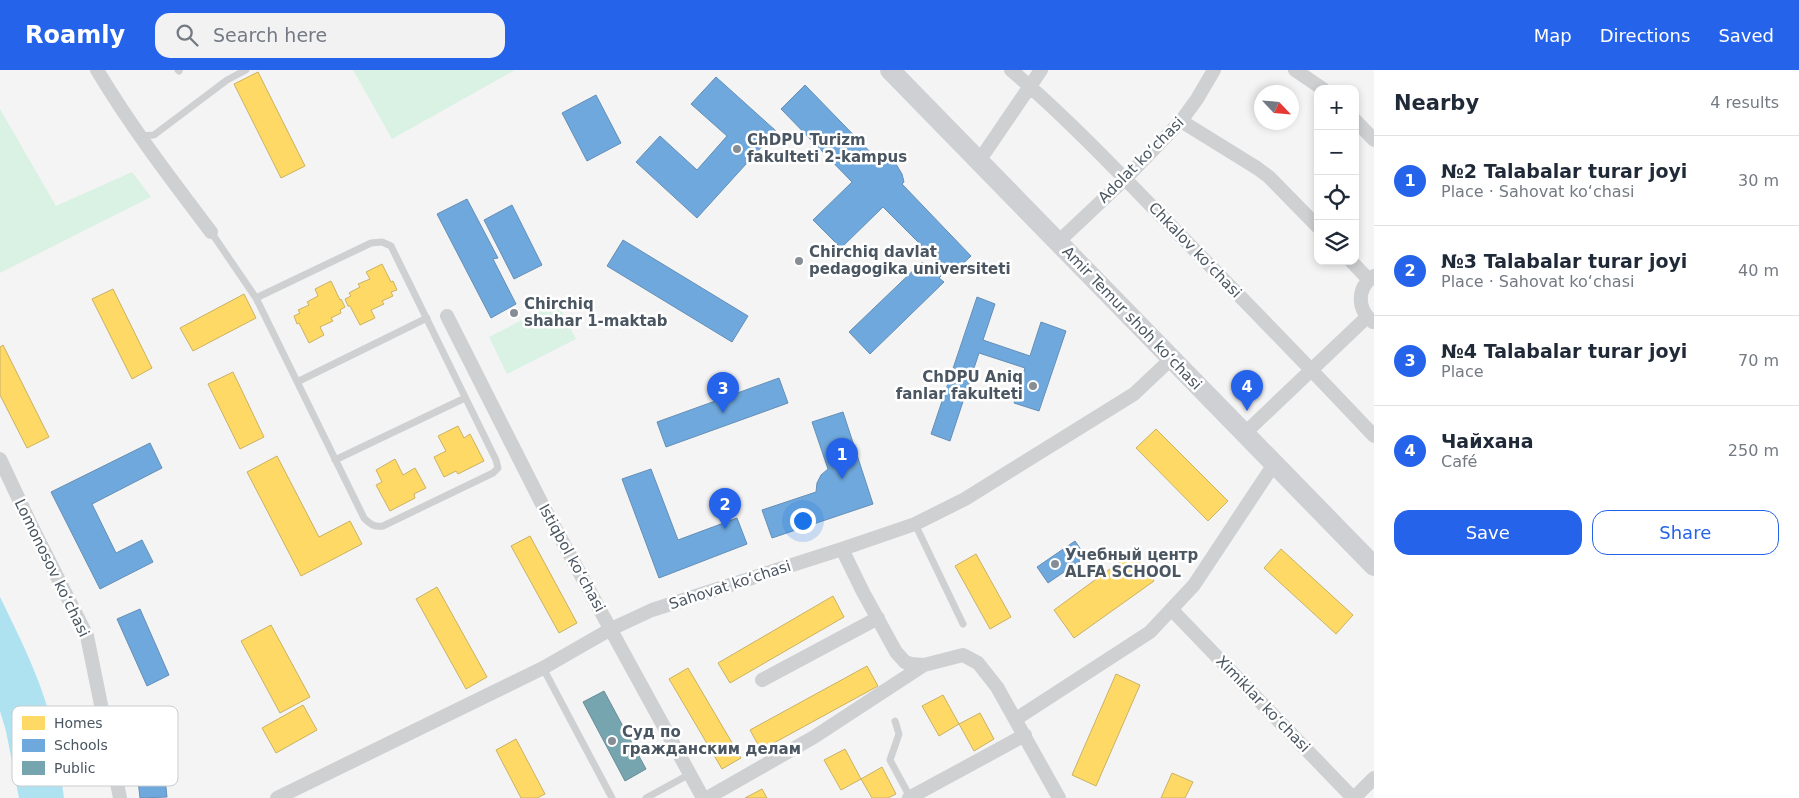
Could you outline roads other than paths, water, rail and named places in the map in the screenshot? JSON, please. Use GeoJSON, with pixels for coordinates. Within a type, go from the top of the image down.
{"type":"FeatureCollection","features":[{"type":"Feature","properties":{"kind":"main road","name":"Amir Temur shoh ko‘chasi"},"geometry":{"type":"LineString","coordinates":[[890,70],[1374,566]]}},
{"type":"Feature","properties":{"kind":"street"},"geometry":{"type":"LineString","coordinates":[[97,70],[139,136],[210,232]]}},
{"type":"Feature","properties":{"kind":"street","name":"Chkalov ko‘chasi"},"geometry":{"type":"LineString","coordinates":[[1011,70],[1031,87],[1124,178],[1312,369],[1374,436]]}},
{"type":"Feature","properties":{"kind":"street"},"geometry":{"type":"LineString","coordinates":[[979,161],[1041,70]]}},
{"type":"Feature","properties":{"kind":"street","name":"Adolat ko‘chasi"},"geometry":{"type":"LineString","coordinates":[[1058,242],[1181,121],[1197,100],[1214,70]]}},
{"type":"Feature","properties":{"kind":"street"},"geometry":{"type":"LineString","coordinates":[[1295,70],[1317,85]]}},
{"type":"Feature","properties":{"kind":"street"},"geometry":{"type":"LineString","coordinates":[[1181,121],[1269,177],[1314,223]]}},
{"type":"Feature","properties":{"kind":"street"},"geometry":{"type":"LineString","coordinates":[[1359,124],[1374,140]]}},
{"type":"Feature","properties":{"kind":"street"},"geometry":{"type":"LineString","coordinates":[[1244,434],[1312,369],[1370,319],[1360,302],[1360,294],[1363,286],[1371,278],[1356,265]]}},
{"type":"Feature","properties":{"kind":"street","name":"Istiqbol ko‘chasi"},"geometry":{"type":"LineString","coordinates":[[447,316],[543,506],[612,628],[703,798]]}},
{"type":"Feature","properties":{"kind":"street","name":"Sahovat ko‘chasi"},"geometry":{"type":"LineString","coordinates":[[277,798],[543,668],[612,628],[652,610],[915,524],[965,499],[1134,394],[1171,359]]}},
{"type":"Feature","properties":{"kind":"street","name":"Lomonosov ko‘chasi"},"geometry":{"type":"LineString","coordinates":[[0,459],[87,636],[101,706]]}},
{"type":"Feature","properties":{"kind":"street"},"geometry":{"type":"LineString","coordinates":[[1016,719],[1150,632],[1194,585],[1274,464]]}},
{"type":"Feature","properties":{"kind":"street"},"geometry":{"type":"LineString","coordinates":[[842,549],[900,658],[911,664],[924,665],[963,655],[978,663],[986,671],[1016,719],[1059,798]]}},
{"type":"Feature","properties":{"kind":"street","name":"Ximiklar ko‘chasi"},"geometry":{"type":"LineString","coordinates":[[1172,610],[1354,798]]}},
{"type":"Feature","properties":{"kind":"street"},"geometry":{"type":"LineString","coordinates":[[762,680],[878,618]]}},
{"type":"Feature","properties":{"kind":"street"},"geometry":{"type":"LineString","coordinates":[[707,798],[814,738],[924,665]]}},
{"type":"Feature","properties":{"kind":"street"},"geometry":{"type":"LineString","coordinates":[[909,798],[1025,735]]}},
{"type":"Feature","properties":{"kind":"street"},"geometry":{"type":"LineString","coordinates":[[1354,798],[1374,778]]}},
{"type":"Feature","properties":{"kind":"lane"},"geometry":{"type":"LineString","coordinates":[[139,136],[154,135],[227,80],[246,70]]}},
{"type":"Feature","properties":{"kind":"lane"},"geometry":{"type":"LineString","coordinates":[[210,232],[256,298],[364,518],[374,527],[383,526],[493,473],[498,468],[496,460],[391,246],[382,242],[371,243],[256,298]]}},
{"type":"Feature","properties":{"kind":"lane"},"geometry":{"type":"LineString","coordinates":[[297,382],[427,318]]}},
{"type":"Feature","properties":{"kind":"lane"},"geometry":{"type":"LineString","coordinates":[[335,460],[465,398]]}},
{"type":"Feature","properties":{"kind":"lane"},"geometry":{"type":"LineString","coordinates":[[915,524],[963,624]]}},
{"type":"Feature","properties":{"kind":"lane"},"geometry":{"type":"LineString","coordinates":[[543,668],[612,798]]}},
{"type":"Feature","properties":{"kind":"lane"},"geometry":{"type":"LineString","coordinates":[[895,721],[899,734],[890,760],[909,798]]}},
{"type":"Feature","properties":{"kind":"lane"},"geometry":{"type":"LineString","coordinates":[[646,798],[690,774]]}},
{"type":"Feature","properties":{"kind":"water"},"geometry":{"type":"Polygon","coordinates":[[[0,597],[31,663],[47,706],[12,706],[12,762],[0,711],[0,597]]]}},
{"type":"Feature","properties":{"kind":"water"},"geometry":{"type":"Polygon","coordinates":[[[17,786],[62,786],[64,798],[19,798],[17,786]]]}},
{"type":"Feature","properties":{"kind":"place","name":"ChDPU Turizm fakulteti 2-kampus"},"geometry":{"type":"Point","coordinates":[737,149]}},
{"type":"Feature","properties":{"kind":"place","name":"Chirchiq davlat pedagogika universiteti"},"geometry":{"type":"Point","coordinates":[799,261]}},
{"type":"Feature","properties":{"kind":"place","name":"Chirchiq shahar 1-maktab"},"geometry":{"type":"Point","coordinates":[514,313]}},
{"type":"Feature","properties":{"kind":"place","name":"ChDPU Aniq fanlar fakulteti"},"geometry":{"type":"Point","coordinates":[1033,386]}},
{"type":"Feature","properties":{"kind":"place","name":"Чайхана"},"geometry":{"type":"Point","coordinates":[1247,411]}},
{"type":"Feature","properties":{"kind":"place","name":"№4 Talabalar turar joyi"},"geometry":{"type":"Point","coordinates":[723,413]}},
{"type":"Feature","properties":{"kind":"place","name":"№2 Talabalar turar joyi"},"geometry":{"type":"Point","coordinates":[842,479]}},
{"type":"Feature","properties":{"kind":"place","name":"№3 Talabalar turar joyi"},"geometry":{"type":"Point","coordinates":[725,529]}},
{"type":"Feature","properties":{"kind":"place","name":"Учебный центр ALFA SCHOOL"},"geometry":{"type":"Point","coordinates":[1055,564]}},
{"type":"Feature","properties":{"kind":"place","name":"Суд по гражданским делам"},"geometry":{"type":"Point","coordinates":[612,741]}}]}
